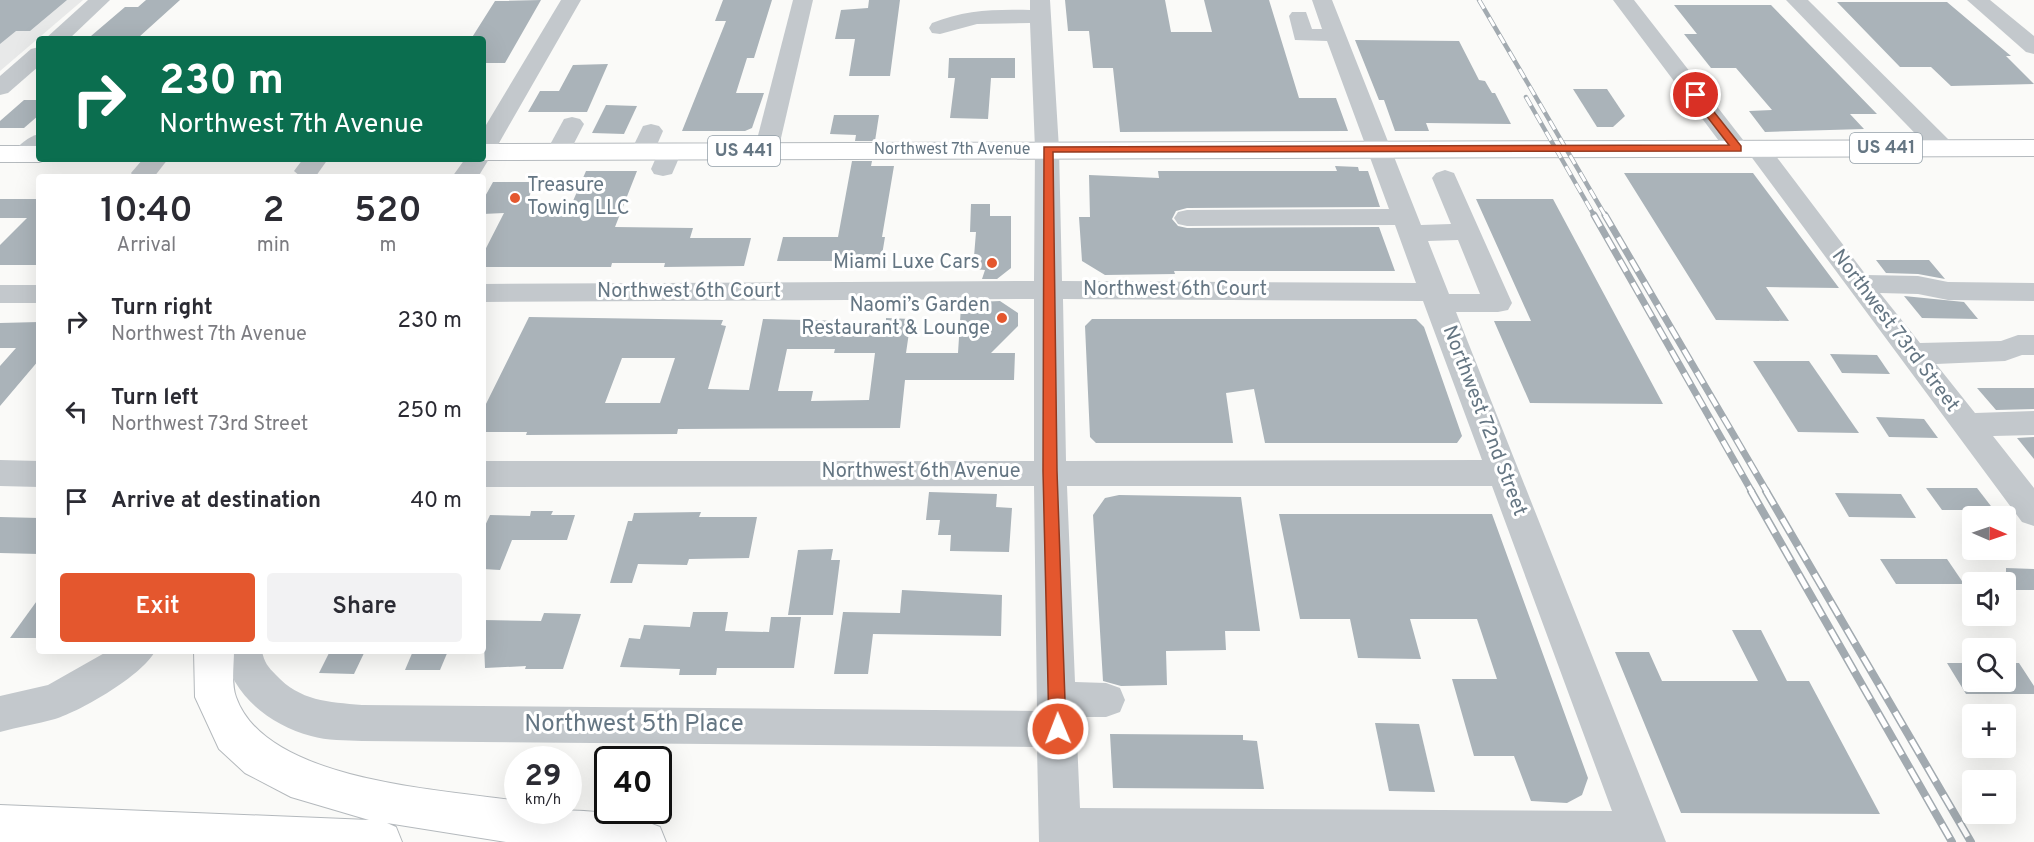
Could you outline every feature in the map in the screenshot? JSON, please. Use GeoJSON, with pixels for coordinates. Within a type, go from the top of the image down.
{"type":"FeatureCollection","features":[{"type":"Feature","properties":{"kind":"main road","name":"Northwest 7th Avenue"},"geometry":{"type":"LineString","coordinates":[[486,151],[558,152],[647,141],[666,160],[766,151],[2034,148]]}},
{"type":"Feature","properties":{"kind":"main road"},"geometry":{"type":"LineString","coordinates":[[214,654],[215,697],[234,735],[260,759],[306,783],[373,800],[644,842]]}},
{"type":"Feature","properties":{"kind":"main road"},"geometry":{"type":"LineString","coordinates":[[0,826],[380,842]]}},
{"type":"Feature","properties":{"kind":"street"},"geometry":{"type":"LineString","coordinates":[[59,36],[100,0]]}},
{"type":"Feature","properties":{"kind":"street"},"geometry":{"type":"LineString","coordinates":[[486,148],[511,124],[571,0]]}},
{"type":"Feature","properties":{"kind":"street"},"geometry":{"type":"LineString","coordinates":[[766,151],[803,0]]}},
{"type":"Feature","properties":{"kind":"street","name":"Northwest 72nd Street"},"geometry":{"type":"LineString","coordinates":[[1322,0],[1643,837]]}},
{"type":"Feature","properties":{"kind":"street","name":"Northwest 73rd Street"},"geometry":{"type":"LineString","coordinates":[[1623,0],[1858,284],[2034,513]]}},
{"type":"Feature","properties":{"kind":"street"},"geometry":{"type":"LineString","coordinates":[[1796,0],[1943,148]]}},
{"type":"Feature","properties":{"kind":"street"},"geometry":{"type":"LineString","coordinates":[[1977,0],[2034,47]]}},
{"type":"Feature","properties":{"kind":"street"},"geometry":{"type":"LineString","coordinates":[[940,28],[952,22],[1041,8],[1047,149],[1050,471],[1058,714],[1059,835],[1643,837]]}},
{"type":"Feature","properties":{"kind":"street"},"geometry":{"type":"LineString","coordinates":[[1299,16],[1303,34],[1335,35]]}},
{"type":"Feature","properties":{"kind":"street"},"geometry":{"type":"LineString","coordinates":[[4,84],[36,57]]}},
{"type":"Feature","properties":{"kind":"street"},"geometry":{"type":"LineString","coordinates":[[4,84],[36,81]]}},
{"type":"Feature","properties":{"kind":"street"},"geometry":{"type":"LineString","coordinates":[[558,152],[572,124]]}},
{"type":"Feature","properties":{"kind":"street"},"geometry":{"type":"LineString","coordinates":[[1187,218],[1409,225],[1467,232],[1445,178]]}},
{"type":"Feature","properties":{"kind":"street","name":"Northwest 6th Court"},"geometry":{"type":"LineString","coordinates":[[486,293],[1048,290],[1437,297],[1498,303],[1467,232]]}},
{"type":"Feature","properties":{"kind":"street"},"geometry":{"type":"LineString","coordinates":[[1858,284],[1918,285],[1948,291],[2034,292]]}},
{"type":"Feature","properties":{"kind":"street"},"geometry":{"type":"LineString","coordinates":[[0,294],[36,294]]}},
{"type":"Feature","properties":{"kind":"street"},"geometry":{"type":"LineString","coordinates":[[1912,354],[2005,351],[2018,345],[2034,345]]}},
{"type":"Feature","properties":{"kind":"street"},"geometry":{"type":"LineString","coordinates":[[1967,425],[2034,423]]}},
{"type":"Feature","properties":{"kind":"street","name":"Northwest 6th Avenue"},"geometry":{"type":"LineString","coordinates":[[486,474],[1050,471],[1504,473]]}},
{"type":"Feature","properties":{"kind":"street"},"geometry":{"type":"LineString","coordinates":[[0,473],[36,474]]}},
{"type":"Feature","properties":{"kind":"street"},"geometry":{"type":"LineString","coordinates":[[0,714],[56,701],[117,666],[132,654]]}},
{"type":"Feature","properties":{"kind":"street","name":"Northwest 5th Place"},"geometry":{"type":"LineString","coordinates":[[244,654],[246,669],[274,700],[313,719],[362,723],[1058,714],[1106,700]]}},
{"type":"Feature","properties":{"kind":"shaded area"},"geometry":{"type":"Polygon","coordinates":[[[0,0],[83,0],[41,36],[36,36],[36,40],[0,71],[0,0]]]}},
{"type":"Feature","properties":{"kind":"building"},"geometry":{"type":"Polygon","coordinates":[[[0,0],[67,0],[30,31],[16,31],[0,44],[0,0]]]}},
{"type":"Feature","properties":{"kind":"building"},"geometry":{"type":"Polygon","coordinates":[[[146,0],[180,0],[140,36],[91,36],[125,7],[138,7],[146,0]]]}},
{"type":"Feature","properties":{"kind":"building"},"geometry":{"type":"Polygon","coordinates":[[[541,0],[505,63],[486,63],[486,36],[473,36],[495,1],[541,0]]]}},
{"type":"Feature","properties":{"kind":"building"},"geometry":{"type":"Polygon","coordinates":[[[723,0],[772,0],[754,58],[747,58],[736,93],[764,93],[752,128],[745,131],[682,131],[726,21],[715,21],[723,0]]]}},
{"type":"Feature","properties":{"kind":"building"},"geometry":{"type":"Polygon","coordinates":[[[869,0],[900,0],[890,76],[849,76],[855,39],[835,39],[841,10],[868,8],[869,0]]]}},
{"type":"Feature","properties":{"kind":"building"},"geometry":{"type":"Polygon","coordinates":[[[1065,0],[1165,0],[1171,32],[1212,32],[1204,0],[1269,0],[1299,98],[1336,98],[1348,131],[1120,132],[1113,68],[1093,68],[1089,31],[1068,31],[1065,0]]]}},
{"type":"Feature","properties":{"kind":"building"},"geometry":{"type":"Polygon","coordinates":[[[1837,2],[1947,2],[2011,56],[2006,56],[2034,84],[1951,86],[1931,67],[1900,67],[1837,2]]]}},
{"type":"Feature","properties":{"kind":"building"},"geometry":{"type":"Polygon","coordinates":[[[1674,5],[1771,5],[1877,114],[1850,114],[1864,129],[1765,132],[1749,111],[1772,110],[1736,68],[1711,68],[1684,34],[1697,34],[1674,5]]]}},
{"type":"Feature","properties":{"kind":"building"},"geometry":{"type":"Polygon","coordinates":[[[1355,40],[1459,41],[1479,80],[1485,81],[1492,93],[1495,93],[1511,124],[1426,123],[1429,131],[1395,131],[1384,100],[1379,100],[1355,40]]]}},
{"type":"Feature","properties":{"kind":"building"},"geometry":{"type":"Polygon","coordinates":[[[949,58],[1015,58],[1015,78],[991,78],[988,119],[950,118],[955,78],[948,78],[949,58]]]}},
{"type":"Feature","properties":{"kind":"building"},"geometry":{"type":"Polygon","coordinates":[[[608,64],[587,112],[528,112],[540,91],[559,91],[573,65],[608,64]]]}},
{"type":"Feature","properties":{"kind":"building"},"geometry":{"type":"Polygon","coordinates":[[[1573,89],[1607,89],[1625,116],[1613,127],[1597,127],[1573,89]]]}},
{"type":"Feature","properties":{"kind":"building"},"geometry":{"type":"Polygon","coordinates":[[[24,100],[36,100],[36,118],[24,128],[0,128],[0,121],[24,100]]]}},
{"type":"Feature","properties":{"kind":"building"},"geometry":{"type":"Polygon","coordinates":[[[606,105],[637,106],[624,134],[592,133],[606,105]]]}},
{"type":"Feature","properties":{"kind":"building"},"geometry":{"type":"Polygon","coordinates":[[[834,115],[879,115],[875,141],[855,141],[856,135],[830,134],[834,115]]]}},
{"type":"Feature","properties":{"kind":"building"},"geometry":{"type":"Polygon","coordinates":[[[852,161],[872,161],[871,166],[894,166],[882,237],[885,237],[881,261],[777,261],[783,237],[838,237],[852,161]]]}},
{"type":"Feature","properties":{"kind":"building"},"geometry":{"type":"Polygon","coordinates":[[[1335,166],[1358,167],[1359,171],[1368,171],[1380,207],[1187,208],[1176,211],[1172,219],[1178,226],[1187,228],[1379,227],[1395,271],[1174,271],[1175,274],[1105,275],[1082,261],[1079,217],[1090,217],[1089,175],[1159,178],[1158,171],[1337,171],[1335,166]]]}},
{"type":"Feature","properties":{"kind":"building"},"geometry":{"type":"Polygon","coordinates":[[[586,171],[637,171],[615,227],[693,228],[690,238],[751,238],[744,266],[664,267],[665,263],[612,263],[611,267],[486,267],[486,248],[504,213],[486,214],[486,195],[493,182],[536,182],[527,201],[573,201],[586,171]]]}},
{"type":"Feature","properties":{"kind":"building"},"geometry":{"type":"Polygon","coordinates":[[[1624,173],[1753,173],[1839,288],[1766,287],[1789,321],[1716,320],[1624,173]]]}},
{"type":"Feature","properties":{"kind":"building"},"geometry":{"type":"Polygon","coordinates":[[[0,199],[36,199],[36,265],[0,265],[0,245],[27,218],[0,218],[0,199]]]}},
{"type":"Feature","properties":{"kind":"building"},"geometry":{"type":"Polygon","coordinates":[[[1476,199],[1553,199],[1663,404],[1530,403],[1494,321],[1531,321],[1476,199]]]}},
{"type":"Feature","properties":{"kind":"building"},"geometry":{"type":"Polygon","coordinates":[[[971,204],[990,204],[990,216],[1011,216],[1011,268],[997,279],[982,279],[985,270],[973,269],[976,232],[970,232],[971,204]]]}},
{"type":"Feature","properties":{"kind":"building"},"geometry":{"type":"Polygon","coordinates":[[[1876,260],[1929,260],[1945,279],[1918,274],[1886,273],[1876,260]]]}},
{"type":"Feature","properties":{"kind":"building"},"geometry":{"type":"Polygon","coordinates":[[[1904,296],[1964,302],[1978,319],[1922,318],[1904,296]]]}},
{"type":"Feature","properties":{"kind":"building"},"geometry":{"type":"Polygon","coordinates":[[[1000,301],[1018,313],[1018,326],[991,353],[1015,353],[1014,380],[905,380],[900,428],[678,429],[677,434],[526,435],[527,432],[486,432],[486,404],[529,317],[723,320],[721,325],[726,326],[708,389],[749,390],[763,319],[886,322],[886,318],[911,319],[906,353],[958,353],[961,306],[976,306],[977,302],[1000,301]],[[787,349],[778,391],[813,391],[811,401],[869,400],[875,353],[834,353],[835,349],[787,349]],[[622,358],[605,403],[660,403],[675,358],[622,358]]]}},
{"type":"Feature","properties":{"kind":"building"},"geometry":{"type":"Polygon","coordinates":[[[1092,319],[1416,319],[1424,327],[1462,436],[1457,443],[1265,443],[1254,389],[1226,393],[1233,443],[1096,443],[1090,437],[1085,326],[1092,319]]]}},
{"type":"Feature","properties":{"kind":"building"},"geometry":{"type":"Polygon","coordinates":[[[36,322],[36,364],[0,406],[0,366],[16,348],[0,348],[0,323],[36,322]]]}},
{"type":"Feature","properties":{"kind":"building"},"geometry":{"type":"Polygon","coordinates":[[[1830,354],[1877,355],[1890,374],[1842,373],[1830,354]]]}},
{"type":"Feature","properties":{"kind":"building"},"geometry":{"type":"Polygon","coordinates":[[[1753,361],[1809,361],[1859,433],[1798,432],[1753,361]]]}},
{"type":"Feature","properties":{"kind":"building"},"geometry":{"type":"Polygon","coordinates":[[[1977,388],[2034,388],[2034,409],[1996,410],[1977,388]]]}},
{"type":"Feature","properties":{"kind":"building"},"geometry":{"type":"Polygon","coordinates":[[[1876,417],[1924,419],[1938,438],[1889,437],[1876,417]]]}},
{"type":"Feature","properties":{"kind":"building"},"geometry":{"type":"Polygon","coordinates":[[[2034,437],[2034,459],[2017,438],[2034,437]]]}},
{"type":"Feature","properties":{"kind":"building"},"geometry":{"type":"Polygon","coordinates":[[[1926,488],[1977,488],[1991,506],[1962,506],[1962,510],[1942,510],[1926,488]]]}},
{"type":"Feature","properties":{"kind":"building"},"geometry":{"type":"Polygon","coordinates":[[[929,492],[997,494],[996,507],[1012,508],[1009,552],[950,551],[951,535],[938,535],[940,520],[926,520],[929,492]]]}},
{"type":"Feature","properties":{"kind":"building"},"geometry":{"type":"Polygon","coordinates":[[[1835,493],[1901,494],[1916,518],[1849,517],[1835,493]]]}},
{"type":"Feature","properties":{"kind":"building"},"geometry":{"type":"Polygon","coordinates":[[[1119,495],[1241,497],[1260,631],[1225,631],[1226,650],[1166,651],[1167,685],[1121,686],[1103,681],[1093,515],[1105,498],[1119,495]]]}},
{"type":"Feature","properties":{"kind":"building"},"geometry":{"type":"Polygon","coordinates":[[[531,511],[553,511],[551,515],[575,515],[567,540],[512,540],[500,570],[486,569],[486,524],[490,515],[530,516],[531,511]]]}},
{"type":"Feature","properties":{"kind":"building"},"geometry":{"type":"Polygon","coordinates":[[[701,512],[699,517],[757,517],[749,558],[689,559],[687,565],[638,564],[632,583],[610,583],[628,521],[632,521],[634,513],[701,512]]]}},
{"type":"Feature","properties":{"kind":"building"},"geometry":{"type":"Polygon","coordinates":[[[1279,514],[1492,514],[1588,778],[1582,795],[1567,803],[1531,801],[1514,756],[1474,756],[1452,679],[1497,679],[1477,619],[1410,619],[1421,659],[1358,658],[1350,619],[1300,619],[1279,514]]]}},
{"type":"Feature","properties":{"kind":"building"},"geometry":{"type":"Polygon","coordinates":[[[0,517],[36,518],[36,554],[0,553],[0,517]]]}},
{"type":"Feature","properties":{"kind":"building"},"geometry":{"type":"Polygon","coordinates":[[[833,549],[831,560],[840,560],[833,615],[788,615],[798,550],[833,549]]]}},
{"type":"Feature","properties":{"kind":"building"},"geometry":{"type":"Polygon","coordinates":[[[1880,559],[1947,559],[1962,581],[1962,584],[1896,584],[1880,559]]]}},
{"type":"Feature","properties":{"kind":"building"},"geometry":{"type":"Polygon","coordinates":[[[2006,568],[2034,569],[2034,590],[2016,590],[2016,572],[2006,572],[2006,568]]]}},
{"type":"Feature","properties":{"kind":"building"},"geometry":{"type":"Polygon","coordinates":[[[902,590],[1002,595],[1001,636],[873,634],[868,674],[834,674],[843,612],[900,613],[902,590]]]}},
{"type":"Feature","properties":{"kind":"building"},"geometry":{"type":"Polygon","coordinates":[[[36,602],[36,638],[10,638],[36,602]]]}},
{"type":"Feature","properties":{"kind":"building"},"geometry":{"type":"Polygon","coordinates":[[[693,612],[728,612],[725,631],[769,632],[771,617],[801,617],[794,668],[717,668],[716,675],[679,675],[680,669],[620,667],[629,638],[640,639],[644,625],[690,627],[693,612]]]}},
{"type":"Feature","properties":{"kind":"building"},"geometry":{"type":"Polygon","coordinates":[[[544,613],[581,614],[563,669],[525,669],[526,666],[485,668],[486,620],[541,621],[544,613]]]}},
{"type":"Feature","properties":{"kind":"building"},"geometry":{"type":"Polygon","coordinates":[[[1732,630],[1761,630],[1787,681],[1809,681],[1880,814],[1681,813],[1615,652],[1649,652],[1662,681],[1758,681],[1732,630]]]}},
{"type":"Feature","properties":{"kind":"building"},"geometry":{"type":"Polygon","coordinates":[[[328,654],[364,654],[354,674],[319,673],[328,654]]]}},
{"type":"Feature","properties":{"kind":"building"},"geometry":{"type":"Polygon","coordinates":[[[412,654],[447,654],[440,670],[405,670],[412,654]]]}},
{"type":"Feature","properties":{"kind":"building"},"geometry":{"type":"Polygon","coordinates":[[[1947,663],[1962,663],[1962,687],[1947,663]]]}},
{"type":"Feature","properties":{"kind":"building"},"geometry":{"type":"Polygon","coordinates":[[[2016,663],[2019,663],[2034,686],[2034,694],[1966,694],[1965,692],[2016,692],[2016,663]]]}},
{"type":"Feature","properties":{"kind":"building"},"geometry":{"type":"Polygon","coordinates":[[[1375,723],[1419,724],[1435,792],[1389,791],[1375,723]]]}},
{"type":"Feature","properties":{"kind":"building"},"geometry":{"type":"Polygon","coordinates":[[[1110,734],[1243,735],[1243,740],[1257,741],[1264,789],[1113,788],[1110,734]]]}},
{"type":"Feature","properties":{"kind":"railway"},"geometry":{"type":"LineString","coordinates":[[1479,0],[1606,217]]}},
{"type":"Feature","properties":{"kind":"railway"},"geometry":{"type":"LineString","coordinates":[[1526,97],[1595,217]]}},
{"type":"Feature","properties":{"kind":"railway"},"geometry":{"type":"LineString","coordinates":[[1594,215],[1752,492]]}},
{"type":"Feature","properties":{"kind":"railway"},"geometry":{"type":"LineString","coordinates":[[1605,215],[1767,492]]}},
{"type":"Feature","properties":{"kind":"railway"},"geometry":{"type":"LineString","coordinates":[[1751,491],[1952,842]]}},
{"type":"Feature","properties":{"kind":"railway"},"geometry":{"type":"LineString","coordinates":[[1766,491],[1971,842]]}},
{"type":"Feature","properties":{"kind":"place","name":"Treasure Towing LLC"},"geometry":{"type":"Point","coordinates":[515,198]}},
{"type":"Feature","properties":{"kind":"place","name":"Miami Luxe Cars"},"geometry":{"type":"Point","coordinates":[992,263]}},
{"type":"Feature","properties":{"kind":"place","name":"Naomi’s Garden Restaurant & Lounge"},"geometry":{"type":"Point","coordinates":[1002,318]}},
{"type":"Feature","properties":{"kind":"route"},"geometry":{"type":"LineString","coordinates":[[1058,729],[1050,471],[1047,149],[1737,148],[1696,95]]}}]}
